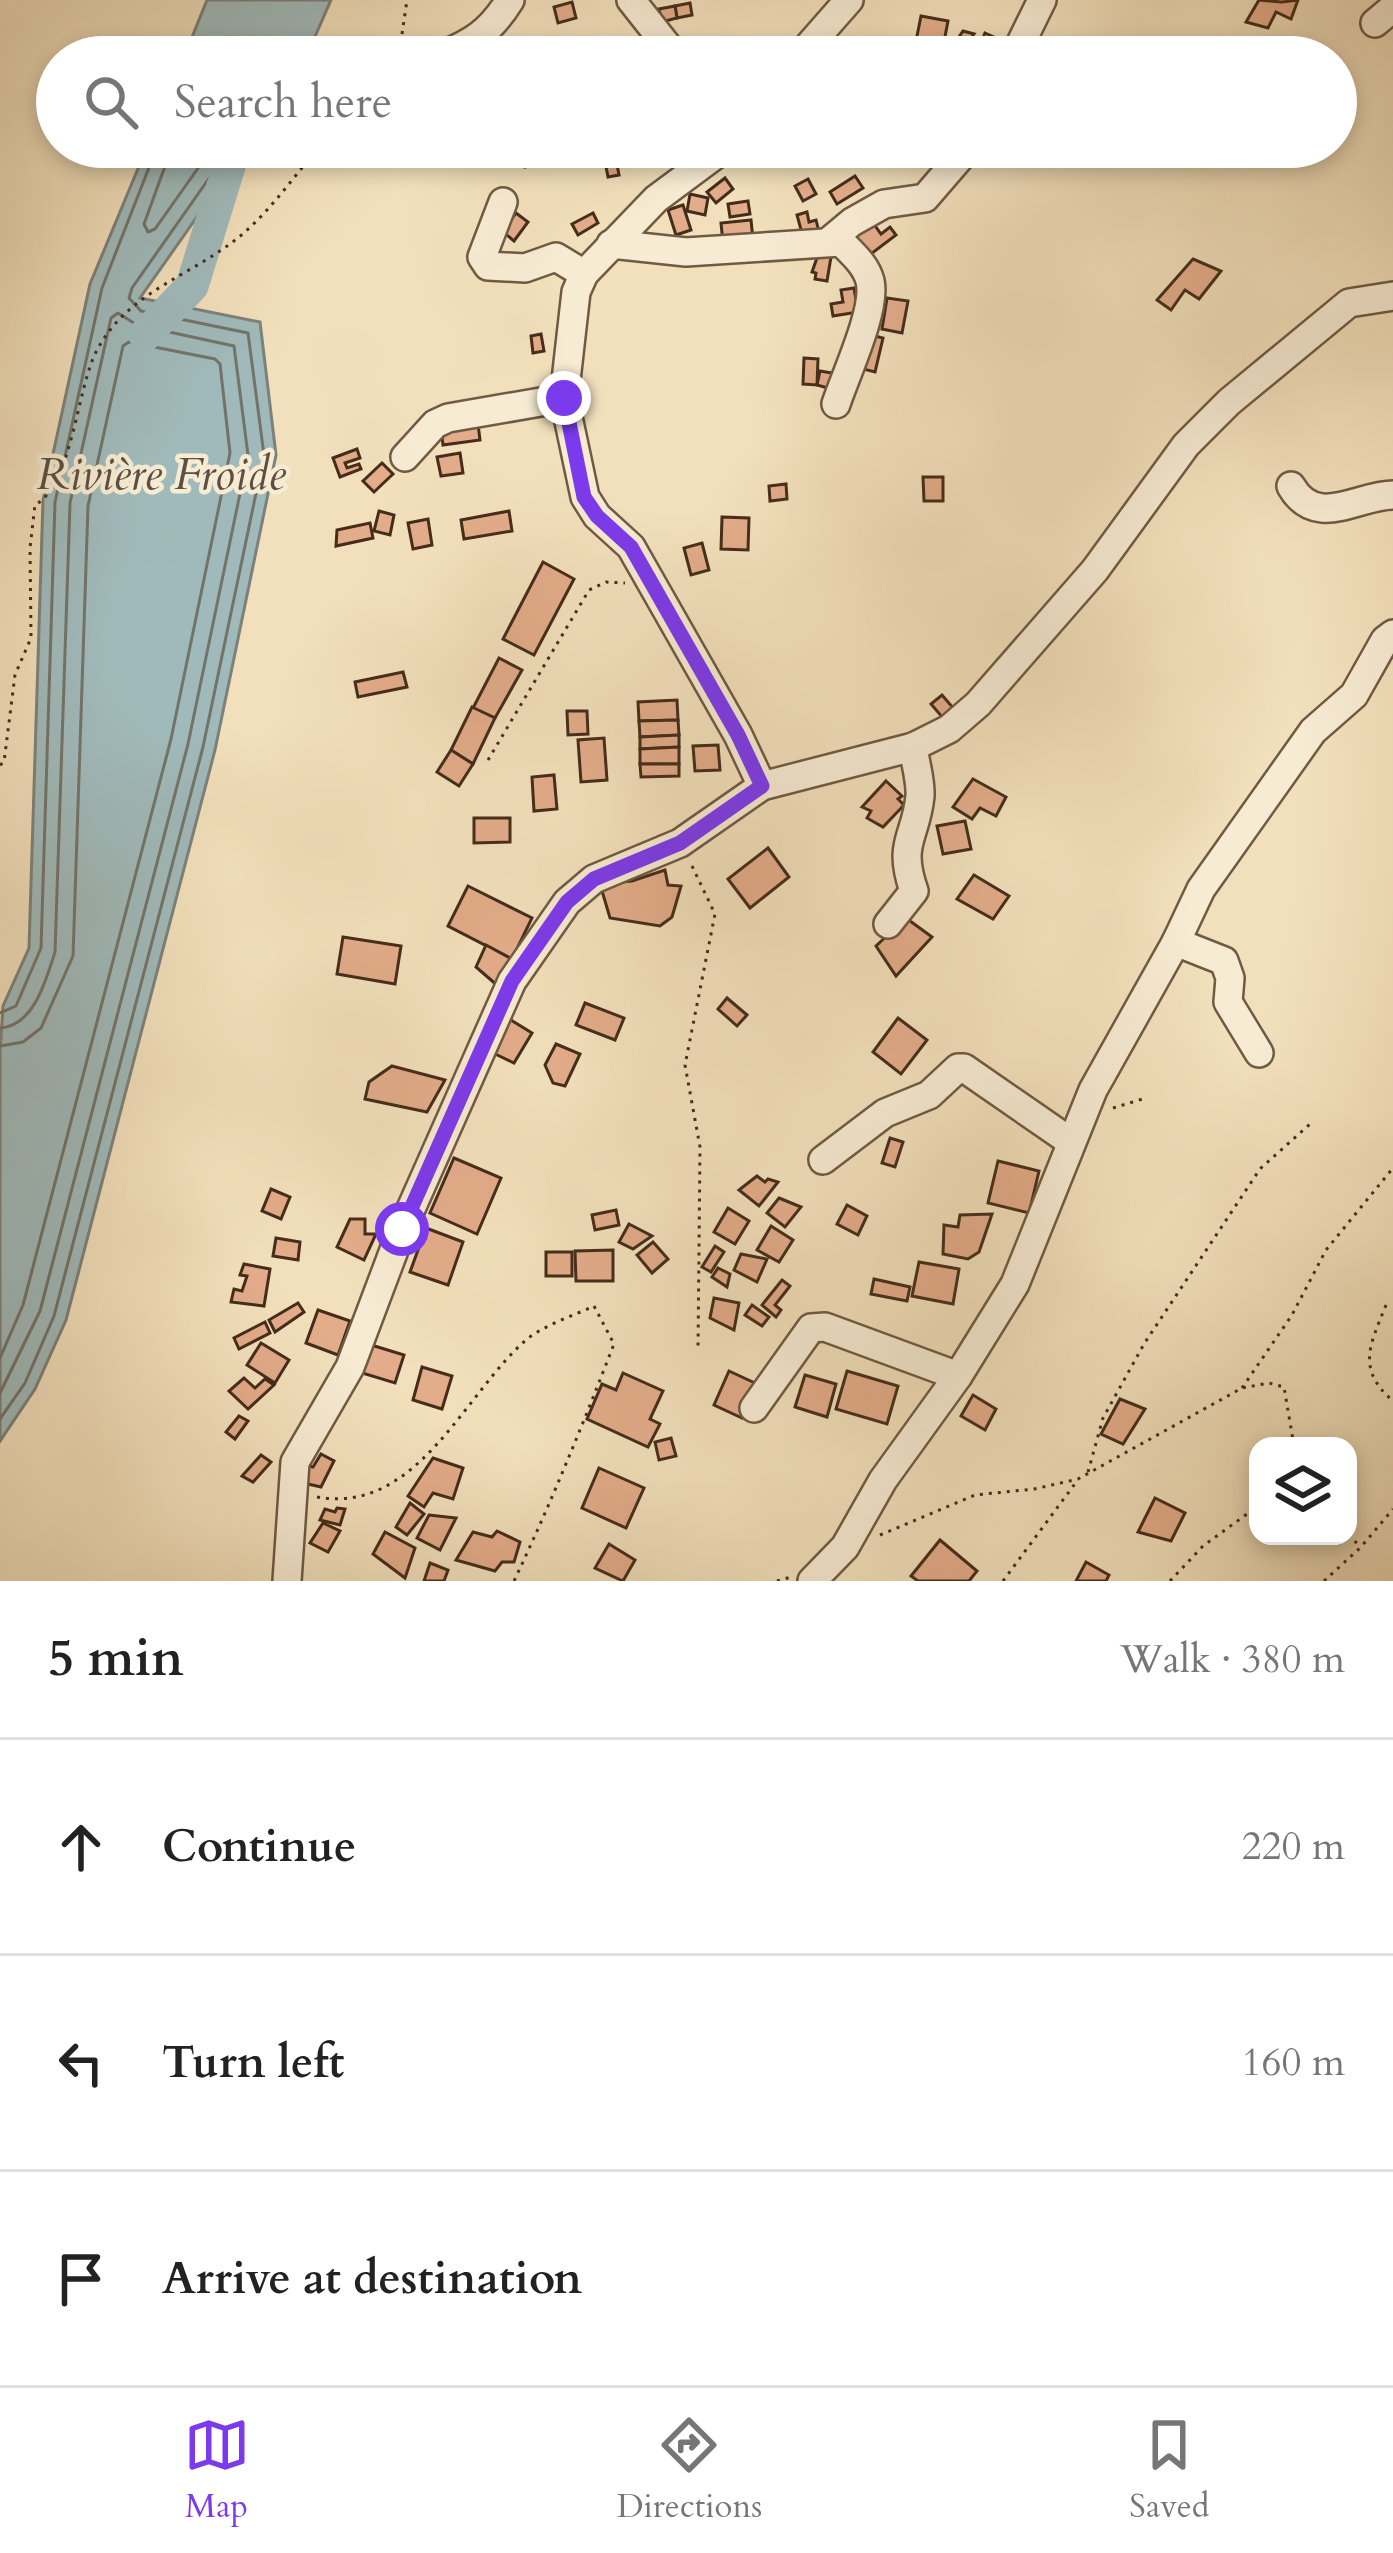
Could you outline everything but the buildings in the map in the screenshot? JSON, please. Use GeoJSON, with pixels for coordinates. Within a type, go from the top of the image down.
{"type":"FeatureCollection","features":[{"type":"Feature","properties":{"kind":"street"},"geometry":{"type":"LineString","coordinates":[[479,36],[494,26],[510,0]]}},
{"type":"Feature","properties":{"kind":"street"},"geometry":{"type":"LineString","coordinates":[[631,0],[659,36]]}},
{"type":"Feature","properties":{"kind":"street"},"geometry":{"type":"LineString","coordinates":[[817,36],[848,0]]}},
{"type":"Feature","properties":{"kind":"street"},"geometry":{"type":"LineString","coordinates":[[1024,36],[1042,0]]}},
{"type":"Feature","properties":{"kind":"street"},"geometry":{"type":"LineString","coordinates":[[698,168],[656,199],[584,274],[576,292],[564,398],[584,497],[631,547],[762,786]]}},
{"type":"Feature","properties":{"kind":"street"},"geometry":{"type":"LineString","coordinates":[[828,242],[884,204],[925,198],[951,168]]}},
{"type":"Feature","properties":{"kind":"street"},"geometry":{"type":"LineString","coordinates":[[503,202],[482,257],[488,266],[525,268],[556,257],[584,274]]}},
{"type":"Feature","properties":{"kind":"street"},"geometry":{"type":"LineString","coordinates":[[611,244],[686,252],[841,242],[859,259],[870,280],[871,301],[836,404]]}},
{"type":"Feature","properties":{"kind":"street"},"geometry":{"type":"LineString","coordinates":[[287,1581],[295,1462],[350,1366],[402,1229],[512,981],[567,902],[594,879],[680,843],[762,786],[913,747],[949,729],[978,704],[1095,570],[1186,445],[1228,402],[1348,303],[1393,296]]}},
{"type":"Feature","properties":{"kind":"street"},"geometry":{"type":"LineString","coordinates":[[405,457],[435,424],[448,418],[564,398]]}},
{"type":"Feature","properties":{"kind":"street"},"geometry":{"type":"LineString","coordinates":[[1291,486],[1303,502],[1330,510],[1370,495],[1393,495]]}},
{"type":"Feature","properties":{"kind":"street"},"geometry":{"type":"LineString","coordinates":[[812,1581],[844,1546],[1015,1284],[1076,1130],[1214,872],[1313,731],[1354,695],[1393,634]]}},
{"type":"Feature","properties":{"kind":"street"},"geometry":{"type":"LineString","coordinates":[[888,924],[914,891],[907,870],[907,839],[920,795],[913,747]]}},
{"type":"Feature","properties":{"kind":"street"},"geometry":{"type":"LineString","coordinates":[[1176,943],[1224,961],[1230,978],[1228,1002],[1259,1053]]}},
{"type":"Feature","properties":{"kind":"street"},"geometry":{"type":"LineString","coordinates":[[823,1160],[885,1113],[929,1095],[958,1068],[1076,1130]]}},
{"type":"Feature","properties":{"kind":"street"},"geometry":{"type":"LineString","coordinates":[[754,1408],[811,1328],[958,1376]]}},
{"type":"Feature","properties":{"kind":"path"},"geometry":{"type":"LineString","coordinates":[[402,36],[406,0]]}},
{"type":"Feature","properties":{"kind":"path"},"geometry":{"type":"LineString","coordinates":[[0,765],[15,675],[31,638],[30,548],[35,505],[44,500],[69,450],[96,350],[139,298],[245,232],[301,168]]}},
{"type":"Feature","properties":{"kind":"path"},"geometry":{"type":"LineString","coordinates":[[488,760],[589,590],[606,582],[651,583]]}},
{"type":"Feature","properties":{"kind":"path"},"geometry":{"type":"LineString","coordinates":[[680,843],[715,914],[685,1065],[700,1147],[698,1349]]}},
{"type":"Feature","properties":{"kind":"path"},"geometry":{"type":"LineString","coordinates":[[1076,1130],[1146,1098]]}},
{"type":"Feature","properties":{"kind":"path"},"geometry":{"type":"LineString","coordinates":[[1088,1474],[1103,1418],[1156,1326],[1260,1168],[1310,1124]]}},
{"type":"Feature","properties":{"kind":"path"},"geometry":{"type":"LineString","coordinates":[[1242,1388],[1292,1315],[1326,1250],[1393,1168]]}},
{"type":"Feature","properties":{"kind":"path"},"geometry":{"type":"LineString","coordinates":[[1386,1305],[1369,1346],[1368,1369],[1393,1401]]}},
{"type":"Feature","properties":{"kind":"path"},"geometry":{"type":"LineString","coordinates":[[292,1492],[327,1499],[364,1497],[421,1463],[528,1338],[594,1306],[614,1343],[582,1417],[569,1466],[514,1581]]}},
{"type":"Feature","properties":{"kind":"path"},"geometry":{"type":"LineString","coordinates":[[879,1535],[975,1495],[1078,1479],[1242,1388],[1269,1383],[1284,1387],[1292,1437]]}},
{"type":"Feature","properties":{"kind":"path"},"geometry":{"type":"LineString","coordinates":[[1003,1581],[1078,1479]]}},
{"type":"Feature","properties":{"kind":"path"},"geometry":{"type":"LineString","coordinates":[[1324,1581],[1393,1509]]}},
{"type":"Feature","properties":{"kind":"path"},"geometry":{"type":"LineString","coordinates":[[1170,1581],[1203,1546],[1249,1513]]}},
{"type":"Feature","properties":{"kind":"path"},"geometry":{"type":"LineString","coordinates":[[1357,1543],[1361,1547]]}},
{"type":"Feature","properties":{"kind":"water"},"geometry":{"type":"Polygon","coordinates":[[[207,0],[331,0],[315,36],[192,36],[207,0]]]}},
{"type":"Feature","properties":{"kind":"water","name":"Rivière Froide"},"geometry":{"type":"Polygon","coordinates":[[[138,168],[231,168],[140,298],[260,322],[276,455],[215,750],[66,1320],[35,1389],[0,1441],[3,1006],[29,948],[43,500],[90,284],[138,168]]]}},
{"type":"Feature","properties":{"kind":"waterway","name":"Rivière Froide"},"geometry":{"type":"LineString","coordinates":[[145,335],[192,286],[229,168]]}},
{"type":"Feature","properties":{"kind":"route"},"geometry":{"type":"LineString","coordinates":[[402,1229],[512,981],[567,902],[594,879],[680,843],[762,786],[631,547],[584,497],[564,398]]}}]}
